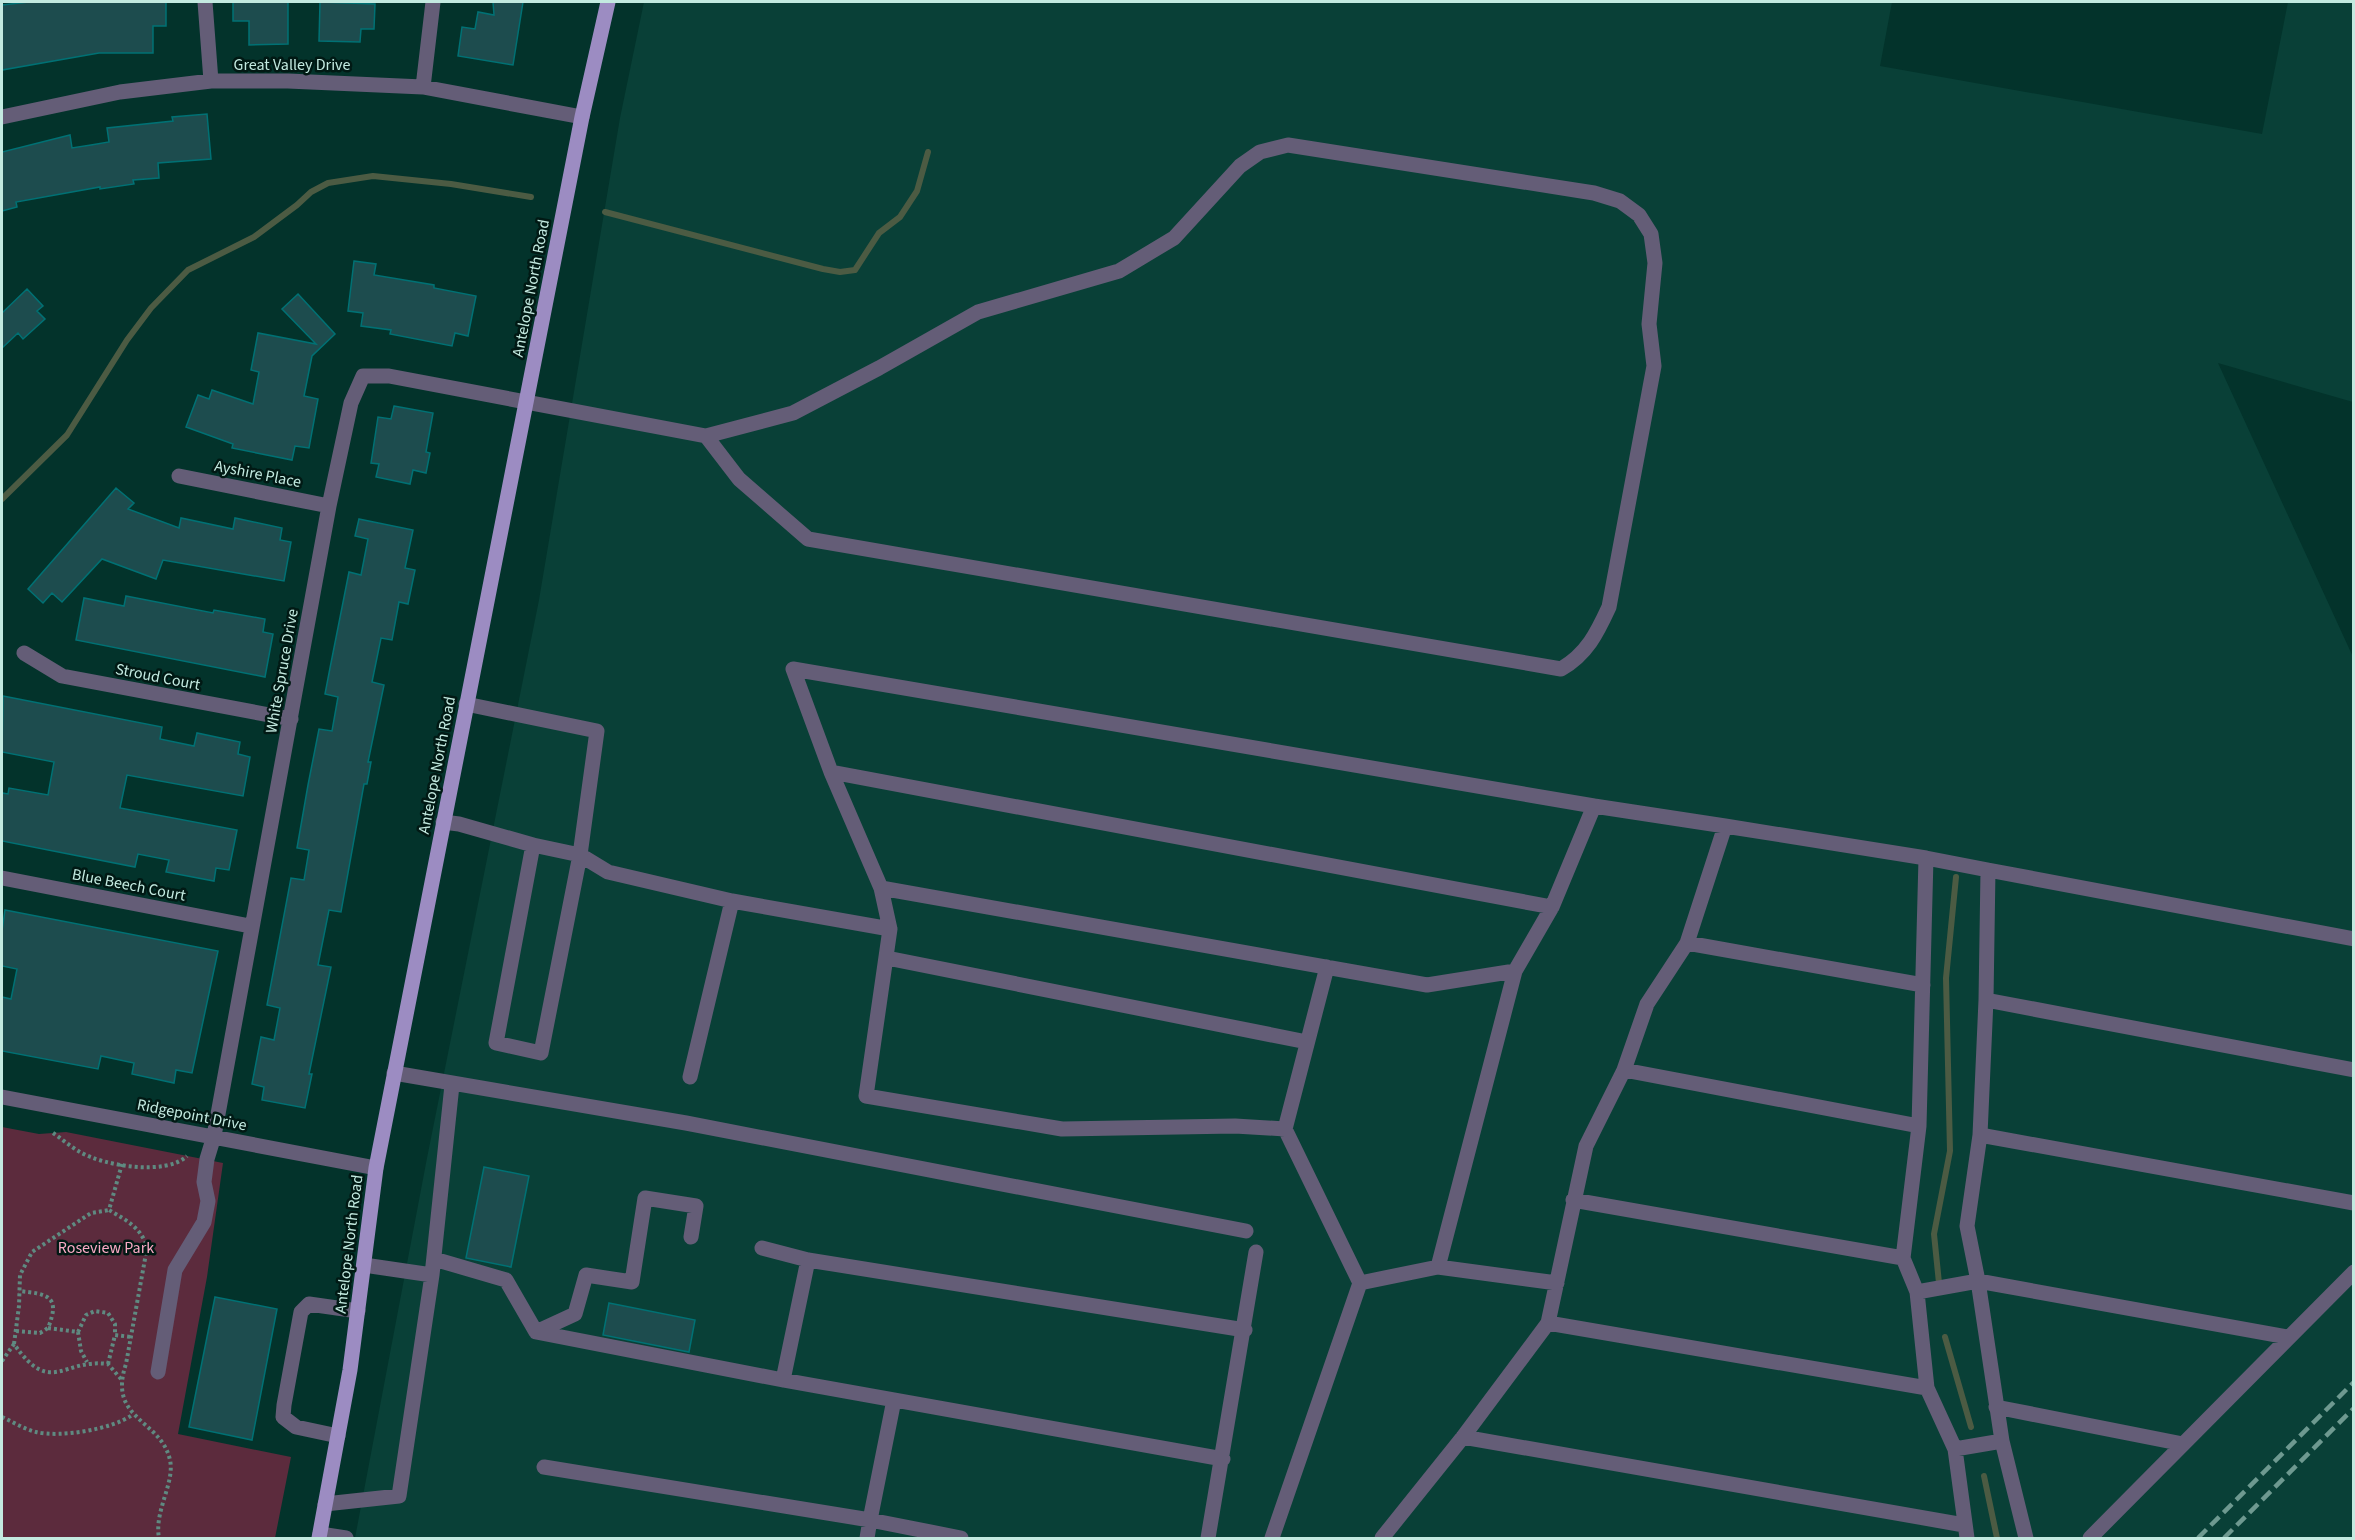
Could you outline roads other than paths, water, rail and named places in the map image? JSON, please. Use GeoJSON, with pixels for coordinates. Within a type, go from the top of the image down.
{"type":"FeatureCollection","features":[{"type":"Feature","properties":{"kind":"main road","name":"Antelope North Road"},"geometry":{"type":"LineString","coordinates":[[319,1536],[358,1311],[376,1167],[525,403],[582,117],[608,2]]}},
{"type":"Feature","properties":{"kind":"street"},"geometry":{"type":"LineString","coordinates":[[205,2],[211,81]]}},
{"type":"Feature","properties":{"kind":"street"},"geometry":{"type":"LineString","coordinates":[[423,87],[433,2]]}},
{"type":"Feature","properties":{"kind":"street","name":"Great Valley Drive"},"geometry":{"type":"LineString","coordinates":[[2,117],[120,93],[211,81],[357,82],[423,87],[582,117]]}},
{"type":"Feature","properties":{"kind":"street"},"geometry":{"type":"LineString","coordinates":[[525,403],[706,436],[793,413],[978,312],[1119,271],[1174,238],[1240,166],[1260,152],[1288,145],[1594,193],[1620,201],[1639,215],[1651,234],[1656,263],[1649,324],[1654,366],[1609,607],[1594,639],[1576,660],[1561,669],[808,539],[739,479],[706,436]]}},
{"type":"Feature","properties":{"kind":"street","name":"White Spruce Drive"},"geometry":{"type":"LineString","coordinates":[[158,1372],[175,1270],[204,1222],[208,1201],[204,1182],[207,1159],[214,1136],[250,926],[291,719],[329,506],[351,403],[363,376],[389,376],[525,403]]}},
{"type":"Feature","properties":{"kind":"street","name":"Ayshire Place"},"geometry":{"type":"LineString","coordinates":[[179,476],[329,506]]}},
{"type":"Feature","properties":{"kind":"street","name":"Stroud Court"},"geometry":{"type":"LineString","coordinates":[[24,653],[62,676],[291,719]]}},
{"type":"Feature","properties":{"kind":"street"},"geometry":{"type":"LineString","coordinates":[[1285,1129],[1235,1126],[1062,1130],[866,1096],[890,929],[881,888],[831,772],[793,669],[1594,806],[1926,858],[2354,939]]}},
{"type":"Feature","properties":{"kind":"street"},"geometry":{"type":"LineString","coordinates":[[466,705],[597,731],[580,855],[541,1053],[496,1043],[533,845]]}},
{"type":"Feature","properties":{"kind":"street"},"geometry":{"type":"LineString","coordinates":[[831,772],[1551,907]]}},
{"type":"Feature","properties":{"kind":"street"},"geometry":{"type":"LineString","coordinates":[[1438,1267],[1515,971],[1551,907],[1594,806]]}},
{"type":"Feature","properties":{"kind":"street"},"geometry":{"type":"LineString","coordinates":[[443,822],[459,824],[533,845],[580,855],[608,872],[732,901],[890,929]]}},
{"type":"Feature","properties":{"kind":"street"},"geometry":{"type":"LineString","coordinates":[[1382,1539],[1463,1437],[1548,1323],[1586,1146],[1624,1070],[1647,1004],[1687,943],[1725,826]]}},
{"type":"Feature","properties":{"kind":"street"},"geometry":{"type":"LineString","coordinates":[[1463,1437],[1966,1532],[1955,1449],[1927,1388],[1917,1292],[1903,1258],[1919,1126],[1926,858]]}},
{"type":"Feature","properties":{"kind":"street"},"geometry":{"type":"LineString","coordinates":[[1988,870],[1986,1000],[1980,1135],[1967,1227],[1978,1281],[2002,1441],[2026,1539]]}},
{"type":"Feature","properties":{"kind":"street","name":"Blue Beech Court"},"geometry":{"type":"LineString","coordinates":[[2,878],[250,926]]}},
{"type":"Feature","properties":{"kind":"street"},"geometry":{"type":"LineString","coordinates":[[881,888],[1427,985],[1515,971]]}},
{"type":"Feature","properties":{"kind":"street"},"geometry":{"type":"LineString","coordinates":[[690,1077],[732,901]]}},
{"type":"Feature","properties":{"kind":"street"},"geometry":{"type":"LineString","coordinates":[[1687,943],[1923,984]]}},
{"type":"Feature","properties":{"kind":"street"},"geometry":{"type":"LineString","coordinates":[[887,958],[1307,1042]]}},
{"type":"Feature","properties":{"kind":"street"},"geometry":{"type":"LineString","coordinates":[[1272,1539],[1360,1283],[1285,1129],[1327,967]]}},
{"type":"Feature","properties":{"kind":"street"},"geometry":{"type":"LineString","coordinates":[[1986,1000],[2354,1070]]}},
{"type":"Feature","properties":{"kind":"street"},"geometry":{"type":"LineString","coordinates":[[1624,1070],[1919,1126]]}},
{"type":"Feature","properties":{"kind":"street"},"geometry":{"type":"LineString","coordinates":[[394,1073],[686,1123],[1246,1231]]}},
{"type":"Feature","properties":{"kind":"street"},"geometry":{"type":"LineString","coordinates":[[325,1504],[399,1496],[433,1267],[452,1084]]}},
{"type":"Feature","properties":{"kind":"street","name":"Ridgepoint Drive"},"geometry":{"type":"LineString","coordinates":[[2,1097],[376,1167]]}},
{"type":"Feature","properties":{"kind":"street"},"geometry":{"type":"LineString","coordinates":[[1980,1135],[2354,1203]]}},
{"type":"Feature","properties":{"kind":"street"},"geometry":{"type":"LineString","coordinates":[[536,1332],[575,1314],[586,1275],[632,1282],[645,1198],[696,1206],[691,1237]]}},
{"type":"Feature","properties":{"kind":"street"},"geometry":{"type":"LineString","coordinates":[[1573,1200],[1903,1258]]}},
{"type":"Feature","properties":{"kind":"street"},"geometry":{"type":"LineString","coordinates":[[762,1248],[808,1260],[1245,1330]]}},
{"type":"Feature","properties":{"kind":"street"},"geometry":{"type":"LineString","coordinates":[[1208,1539],[1245,1330],[1256,1252]]}},
{"type":"Feature","properties":{"kind":"street"},"geometry":{"type":"LineString","coordinates":[[783,1380],[808,1260]]}},
{"type":"Feature","properties":{"kind":"street"},"geometry":{"type":"LineString","coordinates":[[364,1265],[433,1267],[506,1281],[536,1332],[783,1380],[1223,1459]]}},
{"type":"Feature","properties":{"kind":"street"},"geometry":{"type":"LineString","coordinates":[[1360,1283],[1438,1267],[1557,1283]]}},
{"type":"Feature","properties":{"kind":"street"},"geometry":{"type":"LineString","coordinates":[[2090,1539],[2354,1272]]}},
{"type":"Feature","properties":{"kind":"street"},"geometry":{"type":"LineString","coordinates":[[1917,1292],[1978,1281],[2288,1337]]}},
{"type":"Feature","properties":{"kind":"street"},"geometry":{"type":"LineString","coordinates":[[338,1436],[289,1424],[283,1417],[284,1404],[301,1312],[309,1304],[358,1311]]}},
{"type":"Feature","properties":{"kind":"street"},"geometry":{"type":"LineString","coordinates":[[1548,1323],[1927,1388]]}},
{"type":"Feature","properties":{"kind":"street"},"geometry":{"type":"LineString","coordinates":[[867,1539],[894,1400]]}},
{"type":"Feature","properties":{"kind":"street"},"geometry":{"type":"LineString","coordinates":[[1996,1407],[2183,1444]]}},
{"type":"Feature","properties":{"kind":"street"},"geometry":{"type":"LineString","coordinates":[[1955,1449],[2002,1441]]}},
{"type":"Feature","properties":{"kind":"street"},"geometry":{"type":"LineString","coordinates":[[544,1467],[870,1520],[961,1539]]}},
{"type":"Feature","properties":{"kind":"street"},"geometry":{"type":"LineString","coordinates":[[319,1536],[346,1539]]}},
{"type":"Feature","properties":{"kind":"waterway"},"geometry":{"type":"LineString","coordinates":[[605,212],[823,269],[840,272],[855,270],[879,233],[900,217],[917,191],[928,152]]}},
{"type":"Feature","properties":{"kind":"waterway"},"geometry":{"type":"LineString","coordinates":[[2,499],[67,435],[127,340],[151,308],[188,270],[254,237],[311,192],[328,183],[373,176],[451,184],[531,197]]}},
{"type":"Feature","properties":{"kind":"waterway"},"geometry":{"type":"LineString","coordinates":[[1939,1283],[1934,1234],[1950,1151],[1946,978],[1956,877]]}},
{"type":"Feature","properties":{"kind":"waterway"},"geometry":{"type":"LineString","coordinates":[[1945,1337],[1971,1427]]}},
{"type":"Feature","properties":{"kind":"waterway"},"geometry":{"type":"LineString","coordinates":[[1984,1476],[1997,1538]]}},
{"type":"Feature","properties":{"kind":"railway"},"geometry":{"type":"LineString","coordinates":[[2198,1538],[2354,1382]]}},
{"type":"Feature","properties":{"kind":"railway"},"geometry":{"type":"LineString","coordinates":[[2224,1538],[2354,1408]]}},
{"type":"Feature","properties":{"kind":"park label","name":"Roseview Park"},"geometry":{"type":"Point","coordinates":[106,1247]}}]}
